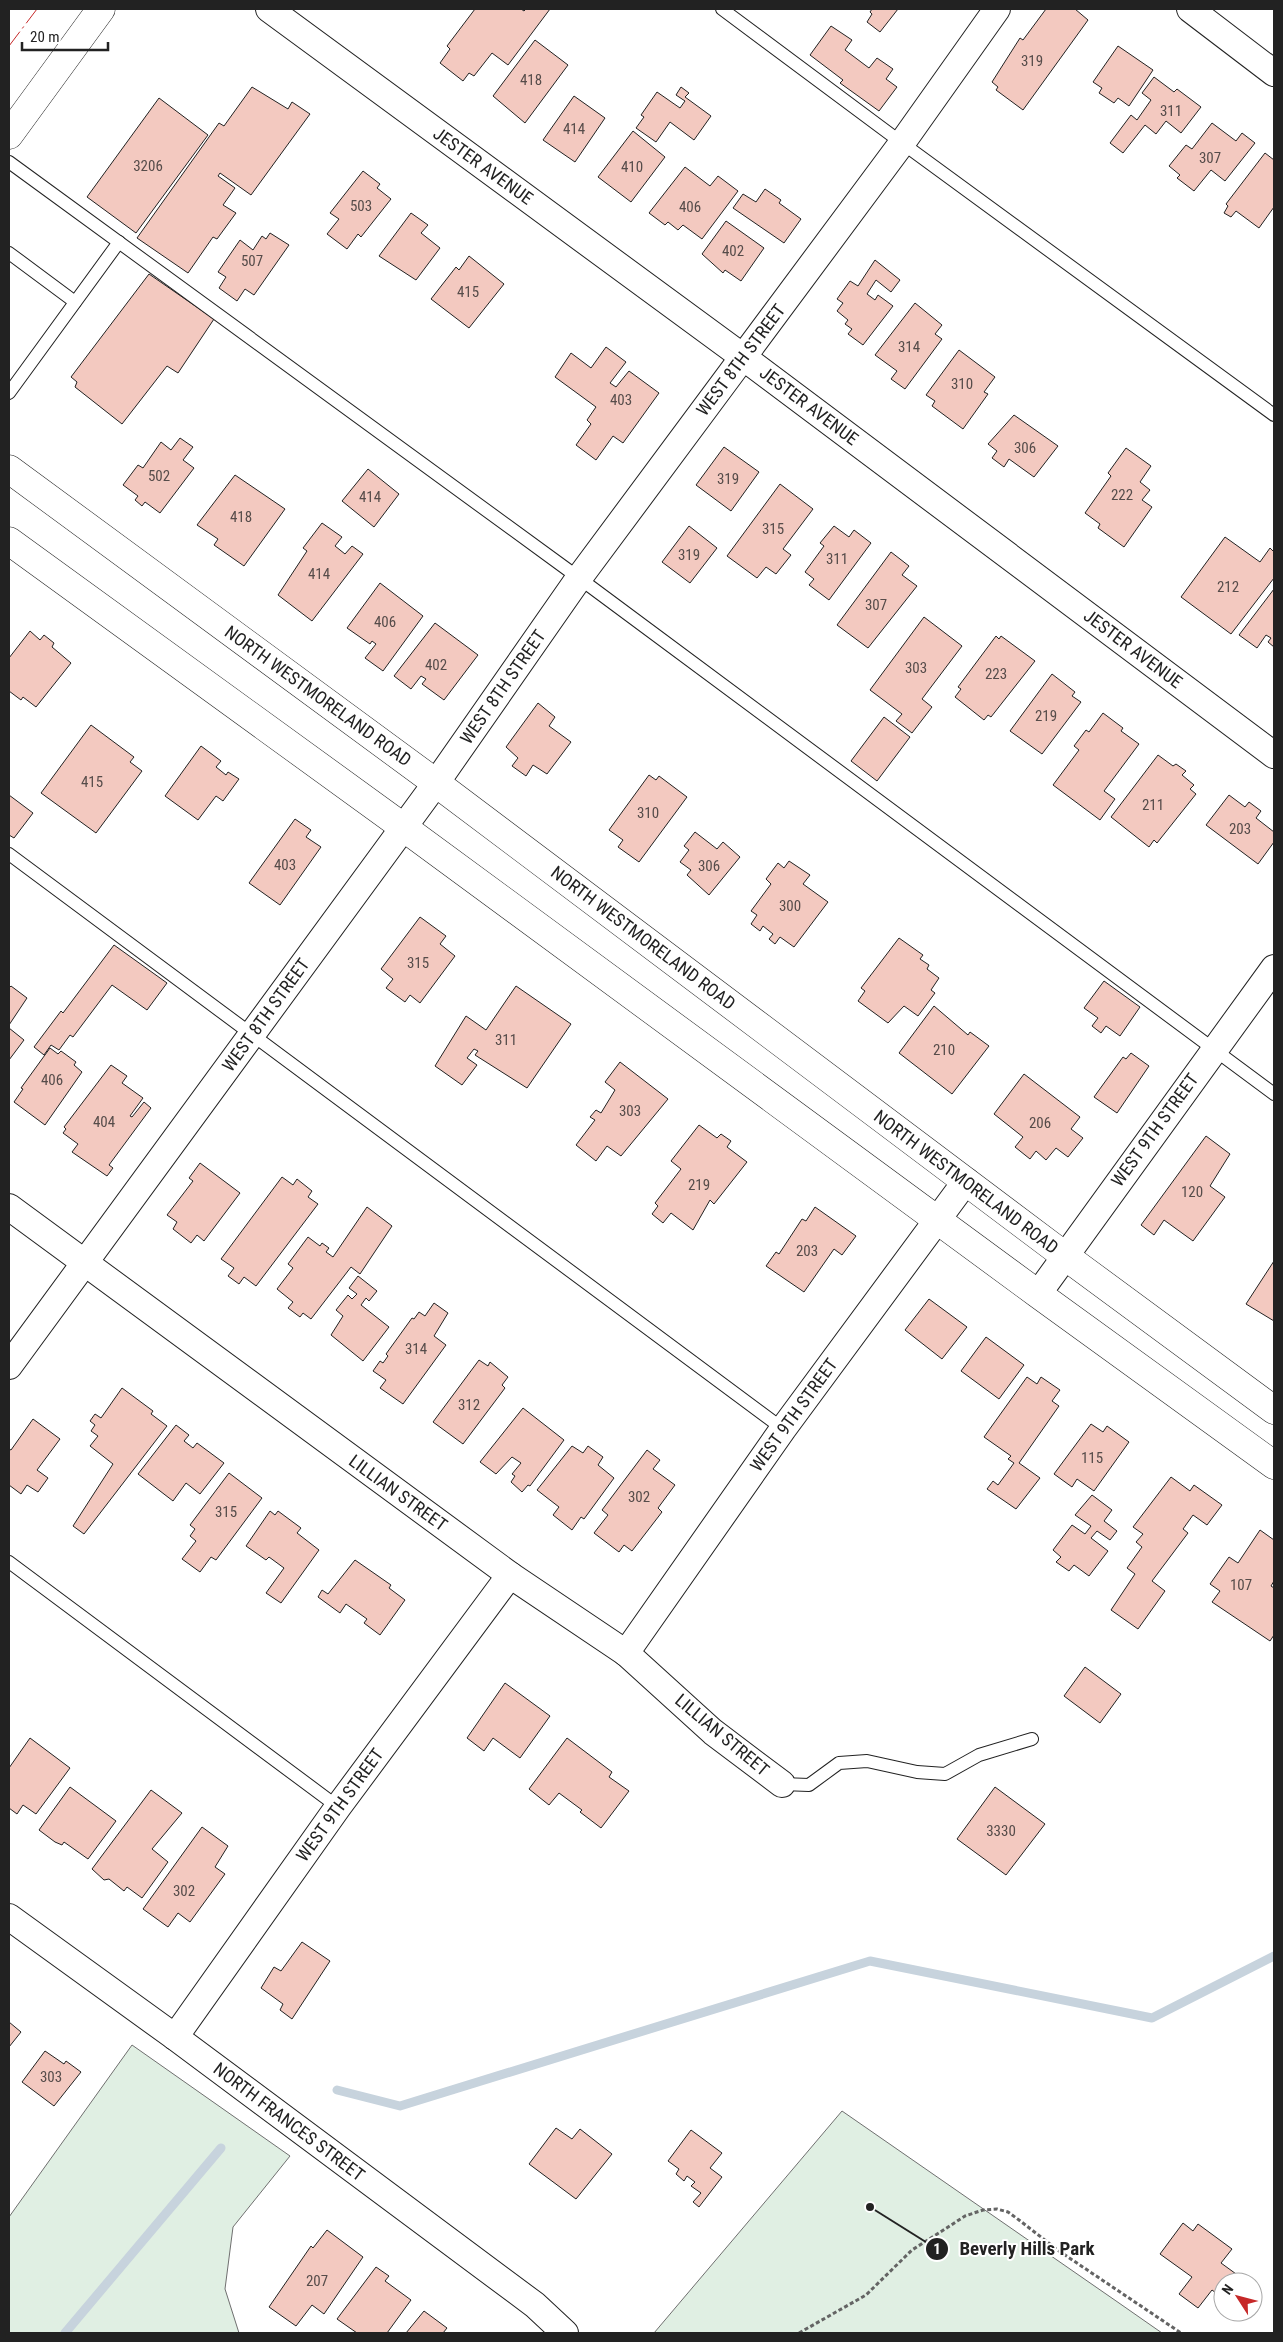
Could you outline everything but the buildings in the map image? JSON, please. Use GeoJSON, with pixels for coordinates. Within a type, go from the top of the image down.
{"type":"FeatureCollection","features":[{"type":"Feature","properties":{"kind":"main road"},"geometry":{"type":"LineString","coordinates":[[9,135],[101,9]]}},
{"type":"Feature","properties":{"kind":"main road","name":"NORTH WESTMORELAND ROAD"},"geometry":{"type":"LineString","coordinates":[[9,470],[436,783],[1065,1256],[1274,1410]]}},
{"type":"Feature","properties":{"kind":"main road"},"geometry":{"type":"LineString","coordinates":[[9,541],[1274,1465]]}},
{"type":"Feature","properties":{"kind":"street","name":"JESTER AVENUE"},"geometry":{"type":"LineString","coordinates":[[269,9],[743,357],[1274,755]]}},
{"type":"Feature","properties":{"kind":"street","name":"WEST 8TH STREET"},"geometry":{"type":"LineString","coordinates":[[9,1366],[436,783],[580,578],[902,143],[997,9]]}},
{"type":"Feature","properties":{"kind":"street"},"geometry":{"type":"LineString","coordinates":[[1190,9],[1274,73]]}},
{"type":"Feature","properties":{"kind":"street","name":"WEST 9TH STREET"},"geometry":{"type":"LineString","coordinates":[[1038,1294],[1274,968]]}},
{"type":"Feature","properties":{"kind":"street","name":"WEST 9TH STREET"},"geometry":{"type":"LineString","coordinates":[[626,1653],[783,1429],[966,1181]]}},
{"type":"Feature","properties":{"kind":"street","name":"LILLIAN STREET"},"geometry":{"type":"LineString","coordinates":[[9,1207],[510,1576],[626,1653],[714,1732],[782,1784]]}},
{"type":"Feature","properties":{"kind":"street","name":"WEST 9TH STREET"},"geometry":{"type":"LineString","coordinates":[[175,2037],[338,1807],[510,1576]]}},
{"type":"Feature","properties":{"kind":"street","name":"NORTH FRANCES STREET"},"geometry":{"type":"LineString","coordinates":[[9,1917],[175,2037],[535,2304],[565,2333]]}},
{"type":"Feature","properties":{"kind":"lane"},"geometry":{"type":"LineString","coordinates":[[722,9],[1274,415]]}},
{"type":"Feature","properties":{"kind":"lane"},"geometry":{"type":"LineString","coordinates":[[9,162],[580,578],[1274,1094]]}},
{"type":"Feature","properties":{"kind":"lane"},"geometry":{"type":"LineString","coordinates":[[9,393],[119,242]]}},
{"type":"Feature","properties":{"kind":"lane"},"geometry":{"type":"LineString","coordinates":[[9,253],[75,302]]}},
{"type":"Feature","properties":{"kind":"lane"},"geometry":{"type":"LineString","coordinates":[[9,854],[783,1429]]}},
{"type":"Feature","properties":{"kind":"lane"},"geometry":{"type":"LineString","coordinates":[[9,1562],[338,1807]]}},
{"type":"Feature","properties":{"kind":"lane"},"geometry":{"type":"LineString","coordinates":[[782,1784],[809,1785],[839,1763],[867,1761],[917,1772],[945,1774],[979,1754],[1032,1738]]}},
{"type":"Feature","properties":{"kind":"path"},"geometry":{"type":"LineString","coordinates":[[799,2333],[866,2295],[912,2250],[965,2216],[983,2210],[997,2209],[1008,2212],[1059,2251],[1181,2333]]}},
{"type":"Feature","properties":{"kind":"green space"},"geometry":{"type":"Polygon","coordinates":[[[132,2045],[290,2156],[233,2227],[225,2289],[239,2333],[9,2333],[9,2217],[132,2045]]]}},
{"type":"Feature","properties":{"kind":"green space"},"geometry":{"type":"Polygon","coordinates":[[[842,2111],[1119,2303],[1162,2333],[654,2333],[842,2111]]]}},
{"type":"Feature","properties":{"kind":"waterway"},"geometry":{"type":"LineString","coordinates":[[337,2090],[400,2106],[870,1961],[1152,2018],[1274,1956]]}},
{"type":"Feature","properties":{"kind":"waterway"},"geometry":{"type":"LineString","coordinates":[[65,2333],[221,2148]]}},
{"type":"Feature","properties":{"kind":"power"},"geometry":{"type":"LineString","coordinates":[[9,46],[37,9]]}},
{"type":"Feature","properties":{"kind":"place","name":"Beverly Hills Park"},"geometry":{"type":"Point","coordinates":[870,2207]}}]}
